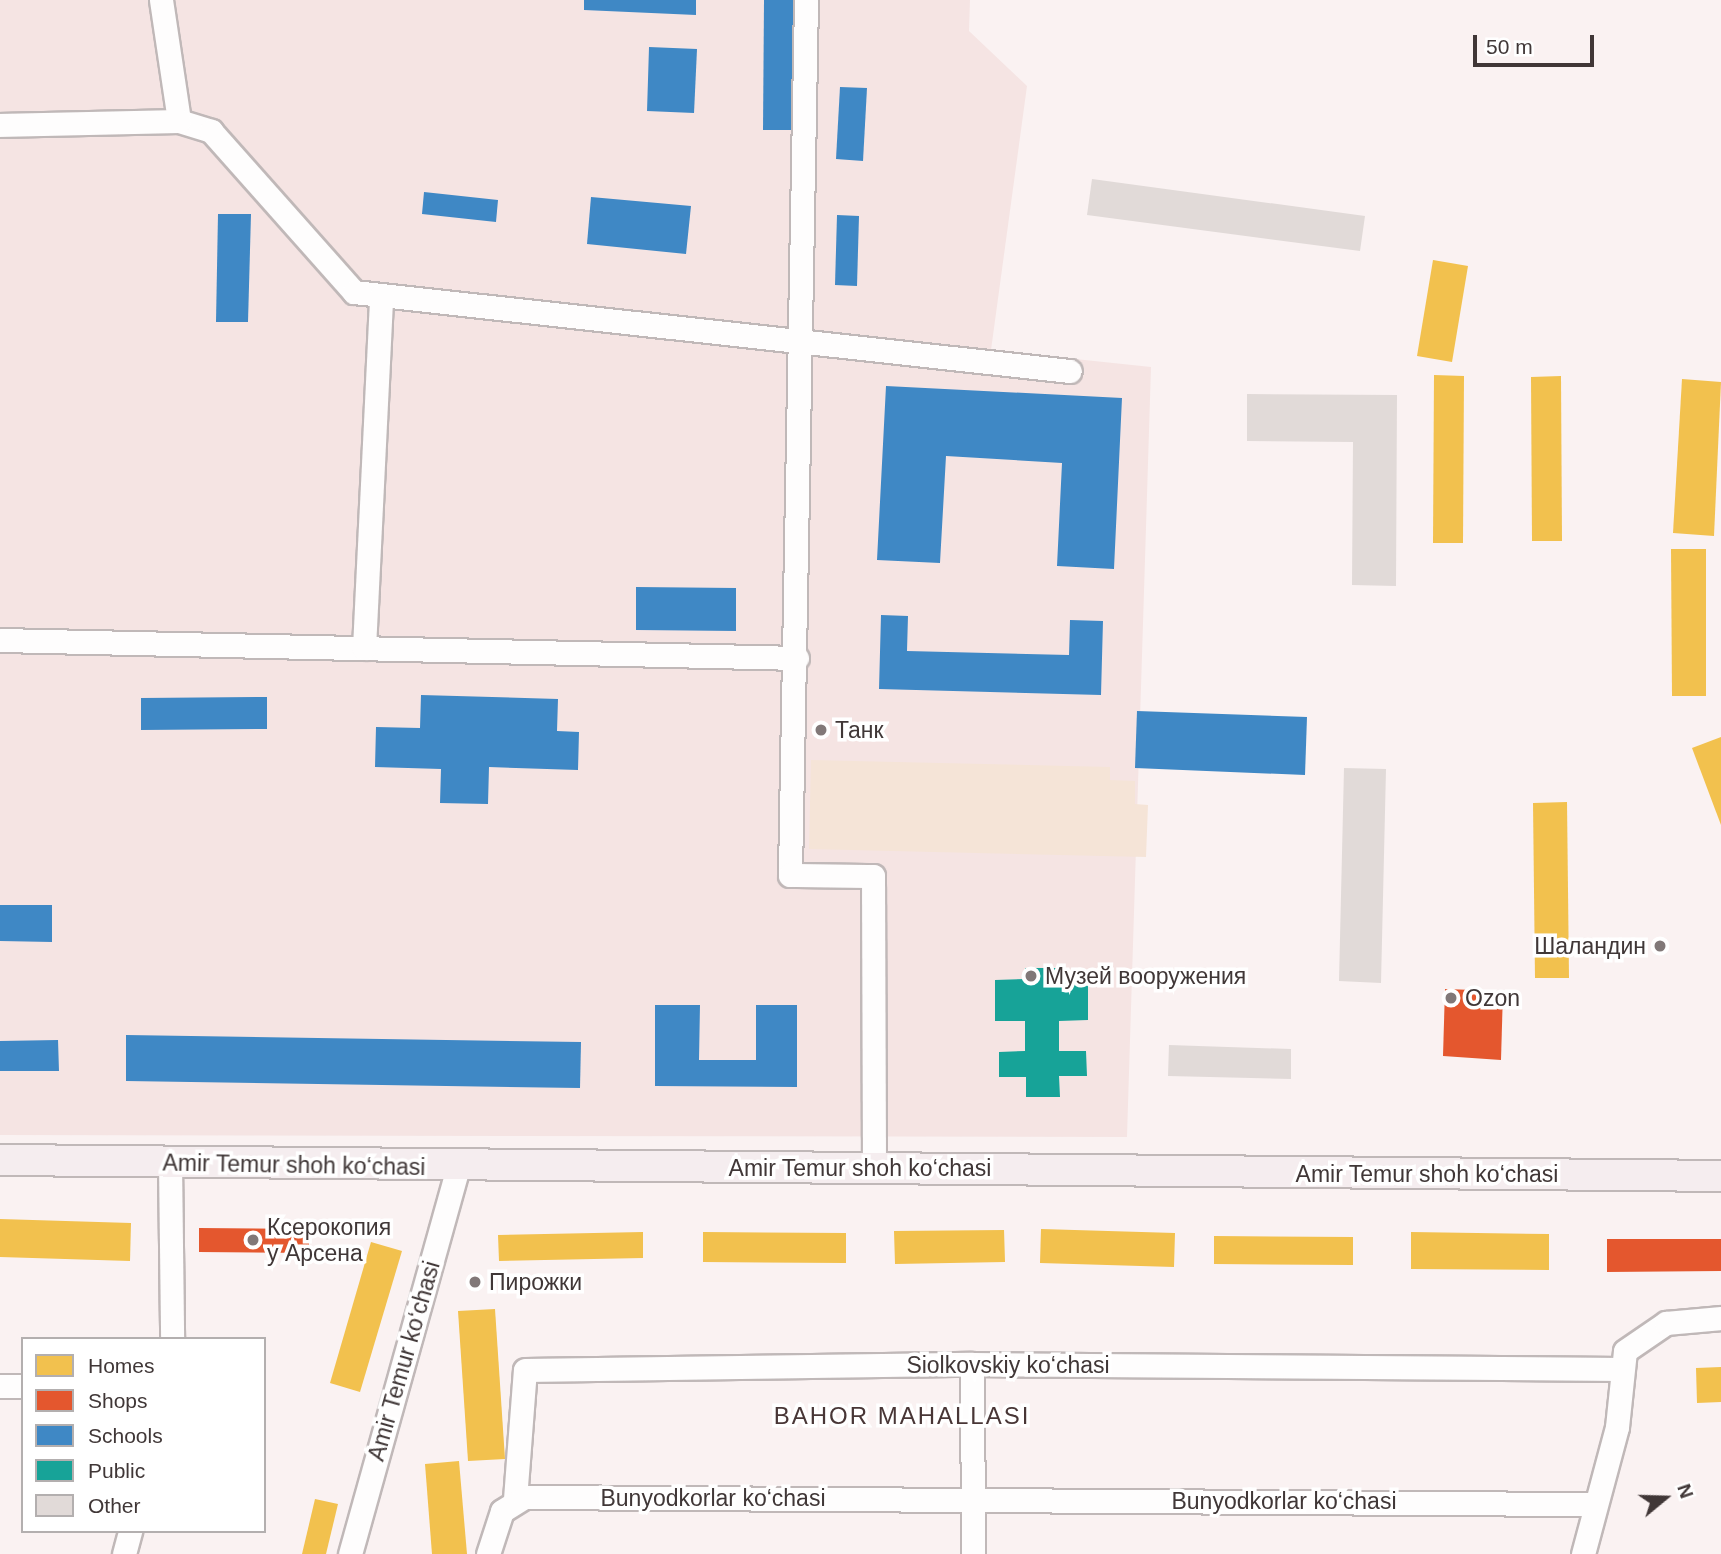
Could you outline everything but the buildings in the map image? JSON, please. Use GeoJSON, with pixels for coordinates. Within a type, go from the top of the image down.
{"type":"FeatureCollection","features":[{"type":"Feature","properties":{"kind":"main road","name":"Amir Temur shoh ko‘chasi"},"geometry":{"type":"LineString","coordinates":[[0,1160],[458,1167],[874,1167],[1721,1175]]}},
{"type":"Feature","properties":{"kind":"street"},"geometry":{"type":"LineString","coordinates":[[161,0],[179,121]]}},
{"type":"Feature","properties":{"kind":"street"},"geometry":{"type":"LineString","coordinates":[[806,0],[799,346],[797,657],[790,875],[873,876],[874,1167]]}},
{"type":"Feature","properties":{"kind":"street"},"geometry":{"type":"LineString","coordinates":[[0,125],[179,121],[211,131],[354,292],[799,346],[1070,371]]}},
{"type":"Feature","properties":{"kind":"street"},"geometry":{"type":"LineString","coordinates":[[363,648],[382,295]]}},
{"type":"Feature","properties":{"kind":"street"},"geometry":{"type":"LineString","coordinates":[[0,640],[797,657]]}},
{"type":"Feature","properties":{"kind":"street"},"geometry":{"type":"LineString","coordinates":[[170,1163],[172,1337]]}},
{"type":"Feature","properties":{"kind":"street","name":"Amir Temur ko‘chasi"},"geometry":{"type":"LineString","coordinates":[[350,1554],[458,1167]]}},
{"type":"Feature","properties":{"kind":"street"},"geometry":{"type":"LineString","coordinates":[[1583,1554],[1593,1504],[1617,1427],[1625,1351],[1646,1331],[1684,1319],[1721,1318]]}},
{"type":"Feature","properties":{"kind":"street"},"geometry":{"type":"LineString","coordinates":[[972,1364],[973,1554]]}},
{"type":"Feature","properties":{"kind":"street","name":"Siolkovskiy ko‘chasi"},"geometry":{"type":"LineString","coordinates":[[515,1499],[525,1370],[972,1364],[1621,1369]]}},
{"type":"Feature","properties":{"kind":"street"},"geometry":{"type":"LineString","coordinates":[[0,1386],[21,1386]]}},
{"type":"Feature","properties":{"kind":"street"},"geometry":{"type":"LineString","coordinates":[[488,1554],[502,1511],[515,1499]]}},
{"type":"Feature","properties":{"kind":"street","name":"Bunyodkorlar ko‘chasi"},"geometry":{"type":"LineString","coordinates":[[515,1499],[974,1499],[1593,1504]]}},
{"type":"Feature","properties":{"kind":"street"},"geometry":{"type":"LineString","coordinates":[[124,1554],[129,1533]]}},
{"type":"Feature","properties":{"kind":"shaded area"},"geometry":{"type":"Polygon","coordinates":[[[0,0],[970,0],[969,31],[1027,86],[991,350],[1151,367],[1127,1137],[0,1135],[0,0]]]}},
{"type":"Feature","properties":{"kind":"shaded area"},"geometry":{"type":"Polygon","coordinates":[[[811,760],[1110,767],[1110,780],[1135,781],[1135,804],[1148,805],[1146,857],[809,849],[811,760]]]}},
{"type":"Feature","properties":{"kind":"place","name":"Танк"},"geometry":{"type":"Point","coordinates":[821,730]}},
{"type":"Feature","properties":{"kind":"place","name":"Шаландин"},"geometry":{"type":"Point","coordinates":[1660,946]}},
{"type":"Feature","properties":{"kind":"place","name":"Музей вооружения"},"geometry":{"type":"Point","coordinates":[1031,976]}},
{"type":"Feature","properties":{"kind":"place","name":"Ozon"},"geometry":{"type":"Point","coordinates":[1451,998]}},
{"type":"Feature","properties":{"kind":"place","name":"Ксерокопия у Арсена"},"geometry":{"type":"Point","coordinates":[253,1240]}},
{"type":"Feature","properties":{"kind":"place","name":"Пирожки"},"geometry":{"type":"Point","coordinates":[475,1282]}},
{"type":"Feature","properties":{"kind":"district","name":"BAHOR MAHALLASI"},"geometry":{"type":"Point","coordinates":[902,1416]}}]}
